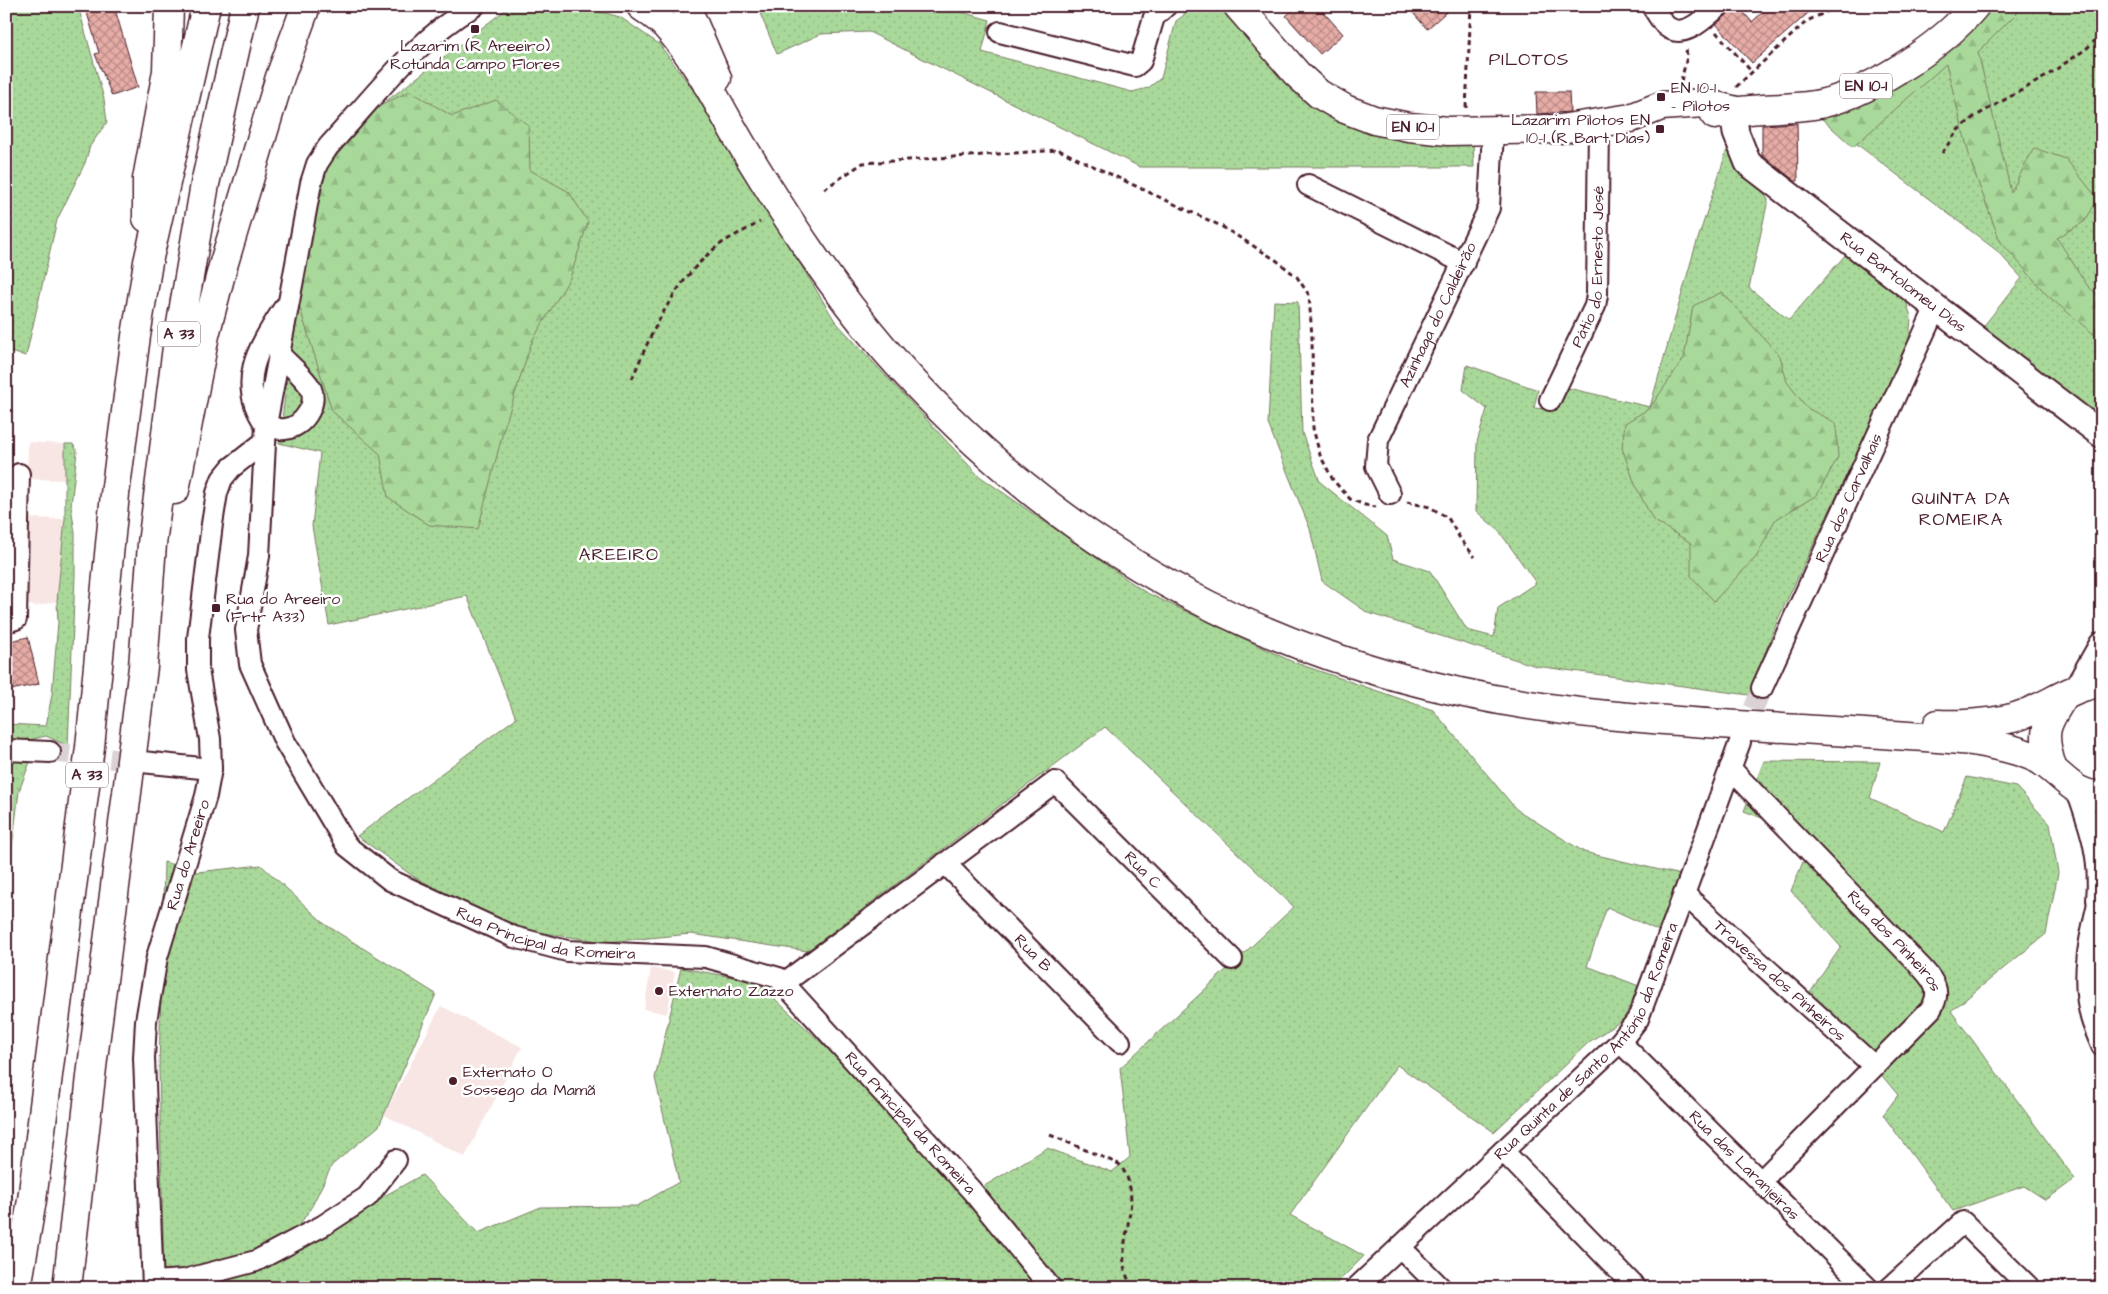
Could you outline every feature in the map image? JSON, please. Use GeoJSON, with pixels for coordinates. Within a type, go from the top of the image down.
{"type":"FeatureCollection","features":[{"type":"Feature","properties":{"kind":"main road"},"geometry":{"type":"LineString","coordinates":[[148,262],[147,179],[167,71],[170,6]]}},
{"type":"Feature","properties":{"kind":"main road","name":"A 33"},"geometry":{"type":"LineString","coordinates":[[17,1288],[32,1200],[60,994],[90,747],[115,494],[148,262],[206,6]]}},
{"type":"Feature","properties":{"kind":"main road","name":"A 33"},"geometry":{"type":"LineString","coordinates":[[67,1288],[93,1059],[143,666],[152,544],[161,463],[189,268],[211,156],[245,6]]}},
{"type":"Feature","properties":{"kind":"main road"},"geometry":{"type":"LineString","coordinates":[[143,666],[204,335],[280,78],[306,6]]}},
{"type":"Feature","properties":{"kind":"main road"},"geometry":{"type":"LineString","coordinates":[[641,6],[665,24],[683,49],[757,168],[845,299],[920,389],[987,455],[1053,510],[1123,558],[1201,603],[1279,638],[1354,665],[1430,686],[1528,705],[1606,715],[1973,741],[2006,748],[2035,758],[2052,767],[2065,782],[2089,792]]}},
{"type":"Feature","properties":{"kind":"main road"},"geometry":{"type":"LineString","coordinates":[[686,6],[716,76],[825,251],[877,321],[938,391],[1010,458],[1090,522],[1144,557],[1214,595],[1283,627],[1348,651],[1414,670],[1550,696],[1711,711],[1943,724],[2009,719],[2081,689]]}},
{"type":"Feature","properties":{"kind":"main road","name":"EN 10-1"},"geometry":{"type":"LineString","coordinates":[[1238,6],[1297,74],[1319,94],[1345,109],[1374,120],[1409,127],[1466,131],[1599,125],[1631,118],[1655,120],[1705,117],[1733,110],[1816,105],[1847,94],[1886,76],[1925,52],[1962,21],[1975,6]]}},
{"type":"Feature","properties":{"kind":"main road"},"geometry":{"type":"LineString","coordinates":[[2052,767],[2045,745],[2047,723],[2081,689]]}},
{"type":"Feature","properties":{"kind":"street","name":"Rua Principal da Romeira"},"geometry":{"type":"LineString","coordinates":[[474,6],[442,27],[414,52],[328,147],[317,164],[311,183],[265,433],[260,556],[246,630],[250,664],[285,742],[347,846],[390,880],[514,937],[567,950],[706,957],[779,978],[972,1191],[1051,1288]]}},
{"type":"Feature","properties":{"kind":"street"},"geometry":{"type":"LineString","coordinates":[[1652,6],[1666,26],[1674,30],[1683,30],[1711,13]]}},
{"type":"Feature","properties":{"kind":"street"},"geometry":{"type":"LineString","coordinates":[[1000,32],[1135,66],[1141,61],[1154,17],[1162,7]]}},
{"type":"Feature","properties":{"kind":"street","name":"Rua Bartolomeu Dias"},"geometry":{"type":"LineString","coordinates":[[1733,110],[1736,134],[1748,163],[1935,309],[2102,435]]}},
{"type":"Feature","properties":{"kind":"street","name":"Pátio do Ernesto José"},"geometry":{"type":"LineString","coordinates":[[1550,400],[1595,306],[1597,295],[1599,125]]}},
{"type":"Feature","properties":{"kind":"street","name":"Azinhaga do Caldeirão"},"geometry":{"type":"LineString","coordinates":[[1390,494],[1376,466],[1378,440],[1464,264],[1489,208],[1493,131]]}},
{"type":"Feature","properties":{"kind":"street"},"geometry":{"type":"LineString","coordinates":[[1308,186],[1464,264]]}},
{"type":"Feature","properties":{"kind":"street"},"geometry":{"type":"LineString","coordinates":[[279,354],[311,388],[310,411],[303,421],[294,427],[265,433],[256,411],[250,387],[259,348],[289,300]]}},
{"type":"Feature","properties":{"kind":"street","name":"Rua dos Carvalhais"},"geometry":{"type":"LineString","coordinates":[[1762,688],[1935,309]]}},
{"type":"Feature","properties":{"kind":"street","name":"Rua do Areeiro"},"geometry":{"type":"LineString","coordinates":[[153,1285],[144,1058],[146,1021],[157,957],[206,796],[211,769],[210,739],[198,670],[198,638],[215,508],[222,479],[230,468],[265,433]]}},
{"type":"Feature","properties":{"kind":"street"},"geometry":{"type":"LineString","coordinates":[[6,622],[16,620],[12,547],[19,474]]}},
{"type":"Feature","properties":{"kind":"street"},"geometry":{"type":"LineString","coordinates":[[2081,689],[2102,644]]}},
{"type":"Feature","properties":{"kind":"street","name":"Rua Quinta de Santo António da Romeira"},"geometry":{"type":"LineString","coordinates":[[1356,1288],[1620,1042],[1638,1019],[1740,742]]}},
{"type":"Feature","properties":{"kind":"street"},"geometry":{"type":"LineString","coordinates":[[6,750],[50,752]]}},
{"type":"Feature","properties":{"kind":"street"},"geometry":{"type":"LineString","coordinates":[[142,762],[211,769]]}},
{"type":"Feature","properties":{"kind":"street","name":"Rua dos Pinheiros"},"geometry":{"type":"LineString","coordinates":[[1730,768],[1934,981],[1937,996],[1931,1009],[1761,1181]]}},
{"type":"Feature","properties":{"kind":"street","name":"Rua C"},"geometry":{"type":"LineString","coordinates":[[946,863],[1055,782],[1232,959]]}},
{"type":"Feature","properties":{"kind":"street"},"geometry":{"type":"LineString","coordinates":[[2089,792],[2098,863],[2096,913]]}},
{"type":"Feature","properties":{"kind":"street"},"geometry":{"type":"LineString","coordinates":[[784,983],[946,863]]}},
{"type":"Feature","properties":{"kind":"street","name":"Rua B"},"geometry":{"type":"LineString","coordinates":[[946,863],[1120,1042]]}},
{"type":"Feature","properties":{"kind":"street"},"geometry":{"type":"LineString","coordinates":[[2102,887],[2086,963],[2086,983],[2090,1014],[2102,1046]]}},
{"type":"Feature","properties":{"kind":"street","name":"Travessa dos Pinheiros"},"geometry":{"type":"LineString","coordinates":[[1684,894],[1874,1066]]}},
{"type":"Feature","properties":{"kind":"street","name":"Rua das Laranjeiras"},"geometry":{"type":"LineString","coordinates":[[1620,1042],[1868,1288]]}},
{"type":"Feature","properties":{"kind":"street"},"geometry":{"type":"LineString","coordinates":[[1503,1151],[1636,1288]]}},
{"type":"Feature","properties":{"kind":"street"},"geometry":{"type":"LineString","coordinates":[[153,1285],[184,1280],[256,1261],[324,1225],[368,1197],[396,1160]]}},
{"type":"Feature","properties":{"kind":"street"},"geometry":{"type":"LineString","coordinates":[[1890,1288],[1963,1222],[2030,1288]]}},
{"type":"Feature","properties":{"kind":"street"},"geometry":{"type":"LineString","coordinates":[[1400,1247],[1441,1288]]}},
{"type":"Feature","properties":{"kind":"path"},"geometry":{"type":"LineString","coordinates":[[1466,131],[1471,6]]}},
{"type":"Feature","properties":{"kind":"path"},"geometry":{"type":"LineString","coordinates":[[1740,84],[1807,21],[1839,6]]}},
{"type":"Feature","properties":{"kind":"path"},"geometry":{"type":"LineString","coordinates":[[1711,13],[1752,72]]}},
{"type":"Feature","properties":{"kind":"path"},"geometry":{"type":"LineString","coordinates":[[1942,153],[1958,130],[1974,117],[2045,77],[2086,48],[2102,34]]}},
{"type":"Feature","properties":{"kind":"path"},"geometry":{"type":"LineString","coordinates":[[824,189],[863,163],[1059,150],[1221,226],[1276,260],[1297,277],[1309,295],[1312,337],[1313,428],[1320,455],[1333,480],[1350,499],[1365,505],[1375,507],[1386,503],[1390,494],[1405,502],[1430,507],[1448,518],[1461,540],[1475,557]]}},
{"type":"Feature","properties":{"kind":"path"},"geometry":{"type":"LineString","coordinates":[[632,379],[655,324],[684,279],[715,248],[760,222]]}},
{"type":"Feature","properties":{"kind":"path"},"geometry":{"type":"LineString","coordinates":[[1050,1135],[1119,1164],[1126,1173],[1132,1189],[1124,1266],[1132,1288]]}},
{"type":"Feature","properties":{"kind":"shaded area"},"geometry":{"type":"Polygon","coordinates":[[[28,442],[65,444],[65,480],[27,479],[28,442]]]}},
{"type":"Feature","properties":{"kind":"shaded area"},"geometry":{"type":"Polygon","coordinates":[[[27,518],[65,519],[57,601],[37,606],[29,605],[26,602],[27,518]]]}},
{"type":"Feature","properties":{"kind":"shaded area","name":"Externato Zazzo"},"geometry":{"type":"Polygon","coordinates":[[[651,968],[675,972],[667,1014],[644,1009],[651,968]]]}},
{"type":"Feature","properties":{"kind":"shaded area","name":"Externato O Sossego da Mamã"},"geometry":{"type":"Polygon","coordinates":[[[441,1006],[522,1047],[465,1157],[384,1115],[441,1006]]]}},
{"type":"Feature","properties":{"kind":"green space"},"geometry":{"type":"Polygon","coordinates":[[[6,6],[78,6],[104,99],[107,122],[90,146],[85,163],[57,220],[26,356],[6,351],[6,6]]]}},
{"type":"Feature","properties":{"kind":"green space"},"geometry":{"type":"Polygon","coordinates":[[[579,6],[620,17],[659,44],[703,103],[835,321],[978,475],[1145,592],[1293,662],[1433,710],[1516,809],[1584,852],[1681,875],[1659,931],[1607,907],[1587,966],[1639,986],[1624,1019],[1589,1042],[1494,1132],[1397,1065],[1290,1215],[1364,1256],[1332,1288],[1066,1288],[981,1188],[1047,1148],[1112,1172],[1130,1157],[1120,1068],[1294,907],[1105,727],[807,951],[691,934],[606,942],[519,930],[414,877],[357,836],[516,718],[467,596],[329,625],[312,526],[320,453],[279,443],[300,276],[328,165],[380,106],[509,7],[579,6]]]}},
{"type":"Feature","properties":{"kind":"green space"},"geometry":{"type":"Polygon","coordinates":[[[757,6],[940,6],[990,20],[982,52],[1132,92],[1148,88],[1161,78],[1176,21],[1184,15],[1185,6],[1225,6],[1299,92],[1473,142],[1474,167],[1140,167],[869,32],[821,34],[777,54],[757,6]]]}},
{"type":"Feature","properties":{"kind":"green space"},"geometry":{"type":"Polygon","coordinates":[[[1990,6],[2078,6],[2102,12],[2102,424],[1978,333],[2022,278],[1996,250],[1812,110],[1964,32],[1990,6]]]}},
{"type":"Feature","properties":{"kind":"green space"},"geometry":{"type":"Polygon","coordinates":[[[1990,6],[2024,6],[1978,52],[2011,192],[2034,148],[2066,159],[2098,199],[2085,221],[2057,238],[2087,285],[2102,300],[2102,341],[2048,296],[2000,241],[1972,166],[1946,64],[1853,147],[1812,110],[1964,32],[1990,6]]]}},
{"type":"Feature","properties":{"kind":"green space"},"geometry":{"type":"Polygon","coordinates":[[[410,91],[452,116],[496,100],[529,126],[530,170],[569,192],[588,222],[570,278],[532,341],[504,428],[478,529],[429,525],[388,497],[380,454],[332,411],[297,299],[300,276],[328,165],[380,106],[410,91]]]}},
{"type":"Feature","properties":{"kind":"green space"},"geometry":{"type":"Polygon","coordinates":[[[1728,147],[1758,181],[1768,200],[1749,288],[1789,320],[1847,253],[1904,294],[1911,317],[1909,344],[1779,617],[1749,695],[1536,666],[1368,613],[1322,581],[1310,529],[1268,424],[1274,301],[1298,302],[1302,433],[1320,482],[1387,536],[1393,559],[1430,571],[1467,630],[1494,637],[1498,608],[1536,583],[1499,531],[1476,511],[1477,442],[1487,409],[1463,390],[1467,365],[1538,390],[1534,408],[1557,410],[1568,388],[1650,407],[1694,251],[1728,147]]]}},
{"type":"Feature","properties":{"kind":"green space"},"geometry":{"type":"Polygon","coordinates":[[[1722,292],[1780,356],[1787,382],[1807,408],[1836,423],[1838,457],[1817,495],[1775,520],[1757,556],[1714,601],[1691,576],[1691,543],[1653,520],[1636,487],[1622,448],[1625,423],[1650,408],[1684,358],[1693,306],[1722,292]]]}},
{"type":"Feature","properties":{"kind":"green space"},"geometry":{"type":"Polygon","coordinates":[[[65,444],[73,444],[77,451],[71,506],[75,533],[75,576],[68,746],[46,736],[6,745],[6,724],[46,726],[52,694],[58,622],[57,601],[65,519],[65,444]]]}},
{"type":"Feature","properties":{"kind":"green space"},"geometry":{"type":"Polygon","coordinates":[[[6,759],[30,762],[19,791],[6,898],[6,759]]]}},
{"type":"Feature","properties":{"kind":"green space"},"geometry":{"type":"Polygon","coordinates":[[[1764,761],[1880,762],[1870,798],[1944,832],[1967,777],[2016,787],[2050,824],[2058,873],[2046,934],[1951,1011],[2075,1179],[2046,1200],[2024,1186],[1953,1211],[1883,1115],[1898,1095],[1874,1066],[1803,1002],[1841,947],[1791,891],[1805,857],[1790,829],[1744,811],[1764,761]]]}},
{"type":"Feature","properties":{"kind":"green space"},"geometry":{"type":"Polygon","coordinates":[[[164,862],[197,872],[261,865],[326,925],[436,994],[379,1126],[332,1165],[312,1206],[293,1235],[218,1264],[164,1278],[159,1070],[164,862]]]}},
{"type":"Feature","properties":{"kind":"green space"},"geometry":{"type":"Polygon","coordinates":[[[681,968],[756,981],[882,1100],[1039,1288],[171,1288],[265,1262],[422,1175],[478,1233],[541,1207],[637,1206],[679,1182],[655,1078],[681,968]]]}},
{"type":"Feature","properties":{"kind":"building"},"geometry":{"type":"Polygon","coordinates":[[[85,6],[114,6],[138,87],[112,96],[95,54],[99,53],[85,6]]]}},
{"type":"Feature","properties":{"kind":"building"},"geometry":{"type":"Polygon","coordinates":[[[1297,6],[1318,6],[1343,34],[1320,54],[1286,16],[1297,6]]]}},
{"type":"Feature","properties":{"kind":"building"},"geometry":{"type":"Polygon","coordinates":[[[1407,6],[1453,6],[1427,29],[1407,6]]]}},
{"type":"Feature","properties":{"kind":"building"},"geometry":{"type":"Polygon","coordinates":[[[1731,6],[1738,6],[1752,22],[1769,6],[1816,6],[1752,63],[1716,24],[1727,15],[1731,6]]]}},
{"type":"Feature","properties":{"kind":"building"},"geometry":{"type":"Polygon","coordinates":[[[1536,92],[1569,92],[1570,112],[1537,114],[1536,92]]]}},
{"type":"Feature","properties":{"kind":"building"},"geometry":{"type":"Polygon","coordinates":[[[1797,123],[1798,181],[1795,181],[1762,155],[1762,125],[1797,123]]]}},
{"type":"Feature","properties":{"kind":"building"},"geometry":{"type":"Polygon","coordinates":[[[28,637],[39,684],[6,691],[6,642],[28,637]]]}},
{"type":"Feature","properties":{"kind":"tunnel"},"geometry":{"type":"LineString","coordinates":[[1742,737],[1762,688]]}},
{"type":"Feature","properties":{"kind":"tunnel"},"geometry":{"type":"LineString","coordinates":[[50,752],[142,762]]}},
{"type":"Feature","properties":{"kind":"place","name":"Lazarim (R Areeiro) Rotunda Campo Flores"},"geometry":{"type":"Point","coordinates":[475,29]}},
{"type":"Feature","properties":{"kind":"place","name":"EN 10-1 - Pilotos"},"geometry":{"type":"Point","coordinates":[1661,97]}},
{"type":"Feature","properties":{"kind":"place","name":"Lazarim Pilotos EN 10-1 (R Bart Dias)"},"geometry":{"type":"Point","coordinates":[1660,129]}},
{"type":"Feature","properties":{"kind":"place","name":"Rua do Areeiro (Frtr A33)"},"geometry":{"type":"Point","coordinates":[216,608]}},
{"type":"Feature","properties":{"kind":"place","name":"Externato Zazzo"},"geometry":{"type":"Point","coordinates":[659,991]}},
{"type":"Feature","properties":{"kind":"place","name":"Externato O Sossego da Mamã"},"geometry":{"type":"Point","coordinates":[453,1081]}},
{"type":"Feature","properties":{"kind":"district","name":"PILOTOS"},"geometry":{"type":"Point","coordinates":[1529,59]}},
{"type":"Feature","properties":{"kind":"district","name":"QUINTA DA ROMEIRA"},"geometry":{"type":"Point","coordinates":[1961,508]}},
{"type":"Feature","properties":{"kind":"district","name":"AREEIRO"},"geometry":{"type":"Point","coordinates":[619,554]}}]}
